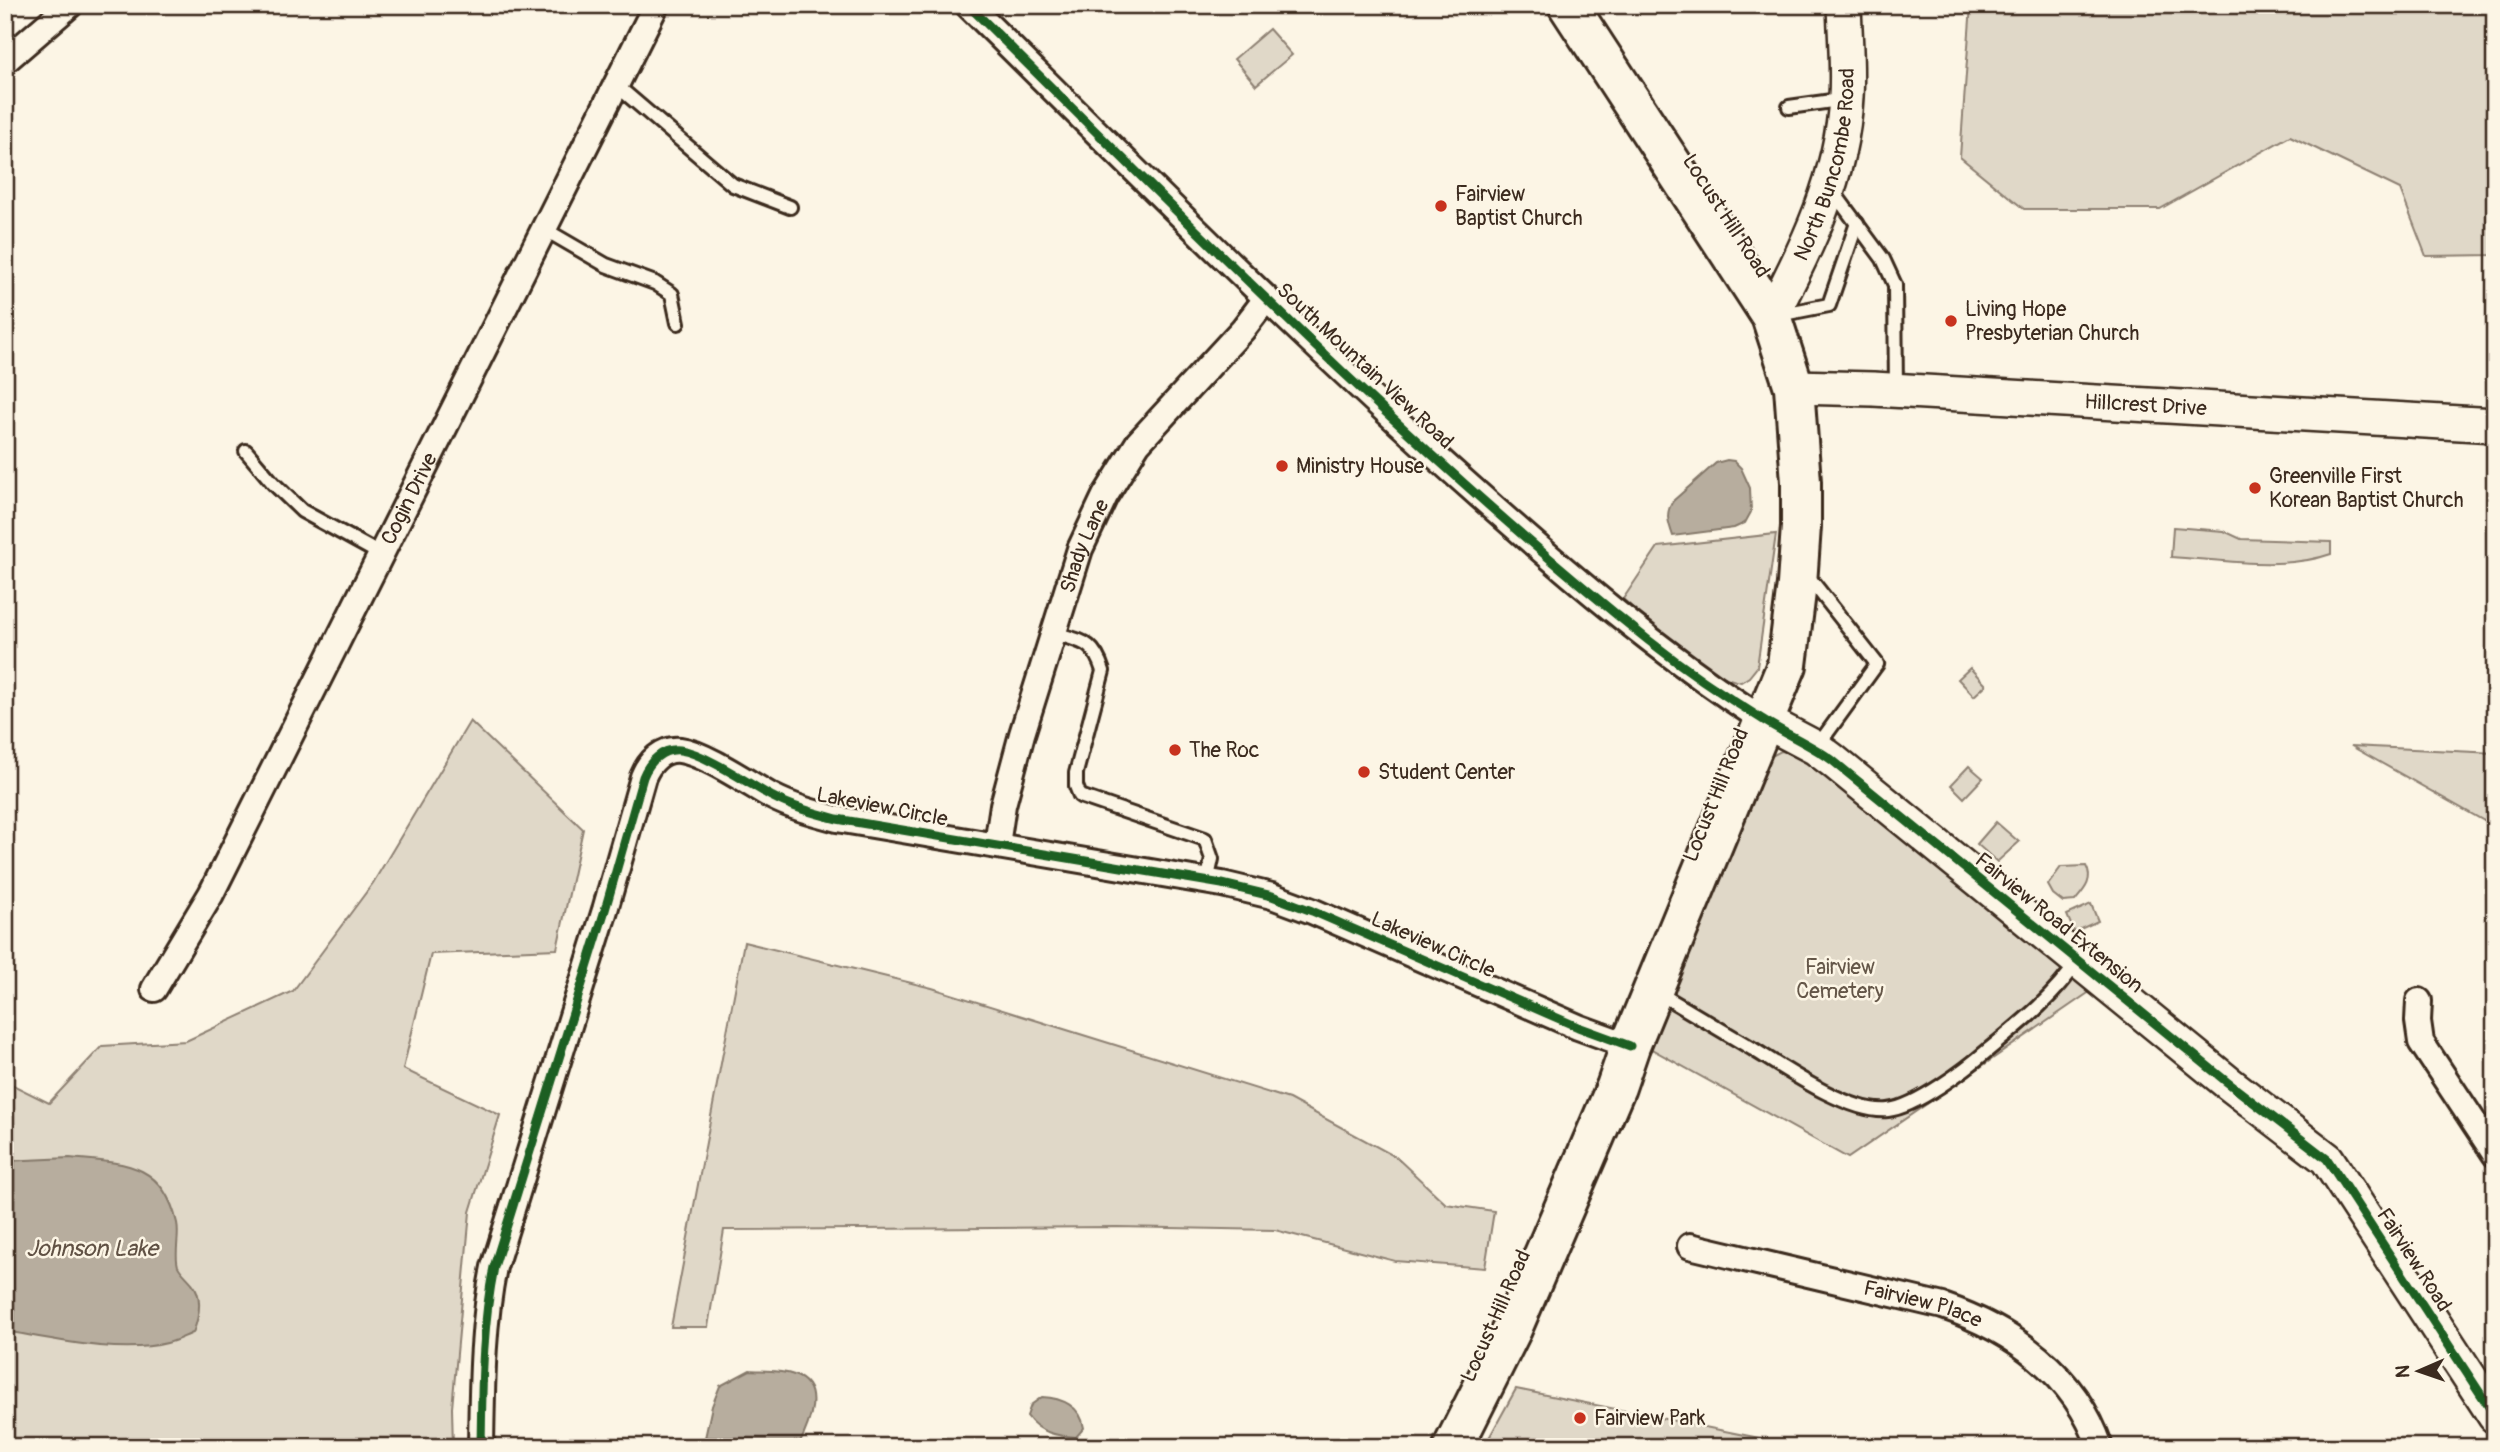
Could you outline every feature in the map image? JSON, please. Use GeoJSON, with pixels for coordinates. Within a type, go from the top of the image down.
{"type":"FeatureCollection","features":[{"type":"Feature","properties":{"kind":"main road","name":"Locust Hill Road"},"geometry":{"type":"LineString","coordinates":[[1453,1447],[1512,1329],[1616,1087],[1630,1046],[1787,666],[1798,563],[1801,482],[1794,387],[1771,316],[1568,5]]}},
{"type":"Feature","properties":{"kind":"street"},"geometry":{"type":"LineString","coordinates":[[5,61],[70,5]]}},
{"type":"Feature","properties":{"kind":"street","name":"Cogin Drive"},"geometry":{"type":"LineString","coordinates":[[154,989],[211,894],[656,5]]}},
{"type":"Feature","properties":{"kind":"street","name":"South Mountain View Road"},"geometry":{"type":"LineString","coordinates":[[968,5],[1360,389],[1542,551],[1649,640],[1707,684],[1765,721]]}},
{"type":"Feature","properties":{"kind":"street","name":"North Buncombe Road"},"geometry":{"type":"LineString","coordinates":[[1771,316],[1802,258],[1838,157],[1846,99],[1844,5]]}},
{"type":"Feature","properties":{"kind":"street","name":"Shady Lane"},"geometry":{"type":"LineString","coordinates":[[997,845],[1003,804],[1080,549],[1120,468],[1138,443],[1234,339],[1266,299]]}},
{"type":"Feature","properties":{"kind":"street","name":"Hillcrest Drive"},"geometry":{"type":"LineString","coordinates":[[1794,387],[2495,425]]}},
{"type":"Feature","properties":{"kind":"street","name":"Fairview Road Extension"},"geometry":{"type":"LineString","coordinates":[[1765,721],[1816,748],[2227,1082],[2327,1159]]}},
{"type":"Feature","properties":{"kind":"street","name":"Lakeview Circle"},"geometry":{"type":"LineString","coordinates":[[481,1447],[483,1345],[494,1267],[601,923],[643,777],[652,761],[669,751],[678,750],[696,755],[775,798],[810,812],[1207,882],[1272,896],[1542,1012],[1630,1046]]}},
{"type":"Feature","properties":{"kind":"street"},"geometry":{"type":"LineString","coordinates":[[2419,1001],[2421,1042],[2495,1154]]}},
{"type":"Feature","properties":{"kind":"street","name":"Fairview Road"},"geometry":{"type":"LineString","coordinates":[[2327,1159],[2495,1416]]}},
{"type":"Feature","properties":{"kind":"street","name":"Fairview Place"},"geometry":{"type":"LineString","coordinates":[[1690,1245],[1943,1306],[1973,1316],[2023,1344],[2057,1376],[2086,1417],[2100,1447]]}},
{"type":"Feature","properties":{"kind":"lane"},"geometry":{"type":"LineString","coordinates":[[616,85],[733,185],[790,207]]}},
{"type":"Feature","properties":{"kind":"lane"},"geometry":{"type":"LineString","coordinates":[[1789,107],[1846,99]]}},
{"type":"Feature","properties":{"kind":"lane"},"geometry":{"type":"LineString","coordinates":[[1829,186],[1883,259],[1895,285],[1896,391]]}},
{"type":"Feature","properties":{"kind":"lane"},"geometry":{"type":"LineString","coordinates":[[1771,316],[1829,305],[1857,223]]}},
{"type":"Feature","properties":{"kind":"lane"},"geometry":{"type":"LineString","coordinates":[[544,229],[606,265],[654,283],[672,294],[678,323]]}},
{"type":"Feature","properties":{"kind":"lane"},"geometry":{"type":"LineString","coordinates":[[246,450],[273,483],[302,511],[382,555]]}},
{"type":"Feature","properties":{"kind":"lane"},"geometry":{"type":"LineString","coordinates":[[1798,563],[1877,664],[1816,748]]}},
{"type":"Feature","properties":{"kind":"lane"},"geometry":{"type":"LineString","coordinates":[[1054,632],[1088,644],[1098,657],[1103,671],[1076,773],[1076,786],[1080,796],[1205,839],[1212,859],[1207,882]]}},
{"type":"Feature","properties":{"kind":"lane"},"geometry":{"type":"LineString","coordinates":[[1655,990],[1827,1094],[1859,1105],[1886,1110],[1910,1104],[1974,1062],[2038,1009],[2066,980],[2078,961]]}},
{"type":"Feature","properties":{"kind":"green space"},"geometry":{"type":"Polygon","coordinates":[[[1971,5],[2495,5],[2495,255],[2426,256],[2400,189],[2290,136],[2160,209],[2024,209],[1960,157],[1971,5]]]}},
{"type":"Feature","properties":{"kind":"green space"},"geometry":{"type":"Polygon","coordinates":[[[1269,29],[1292,55],[1256,85],[1234,59],[1269,29]]]}},
{"type":"Feature","properties":{"kind":"green space"},"geometry":{"type":"Polygon","coordinates":[[[2173,527],[2224,531],[2241,539],[2331,542],[2331,554],[2273,563],[2171,557],[2173,527]]]}},
{"type":"Feature","properties":{"kind":"green space"},"geometry":{"type":"Polygon","coordinates":[[[1776,534],[1757,667],[1741,682],[1724,677],[1693,660],[1623,599],[1658,547],[1776,534]]]}},
{"type":"Feature","properties":{"kind":"green space"},"geometry":{"type":"Polygon","coordinates":[[[1970,668],[1986,685],[1974,696],[1958,679],[1970,668]]]}},
{"type":"Feature","properties":{"kind":"green space"},"geometry":{"type":"Polygon","coordinates":[[[470,721],[583,829],[557,949],[431,954],[403,1069],[500,1115],[470,1212],[452,1408],[453,1447],[5,1447],[5,1081],[49,1103],[102,1046],[186,1041],[293,991],[373,883],[470,721]]]}},
{"type":"Feature","properties":{"kind":"green space"},"geometry":{"type":"Polygon","coordinates":[[[2351,746],[2495,753],[2495,827],[2351,746]]]}},
{"type":"Feature","properties":{"kind":"green space","name":"Fairview Cemetery"},"geometry":{"type":"Polygon","coordinates":[[[1781,751],[1807,756],[2094,989],[1848,1158],[1648,1047],[1760,762],[1781,751]]]}},
{"type":"Feature","properties":{"kind":"green space"},"geometry":{"type":"Polygon","coordinates":[[[1969,766],[1983,778],[1964,798],[1951,785],[1969,766]]]}},
{"type":"Feature","properties":{"kind":"green space"},"geometry":{"type":"Polygon","coordinates":[[[1996,822],[2019,842],[1997,862],[1977,844],[1996,822]]]}},
{"type":"Feature","properties":{"kind":"green space"},"geometry":{"type":"Polygon","coordinates":[[[2086,866],[2088,880],[2085,889],[2075,901],[2063,902],[2053,894],[2048,885],[2061,867],[2086,866]]]}},
{"type":"Feature","properties":{"kind":"green space"},"geometry":{"type":"Polygon","coordinates":[[[2091,904],[2098,921],[2074,932],[2067,915],[2091,904]]]}},
{"type":"Feature","properties":{"kind":"green space"},"geometry":{"type":"Polygon","coordinates":[[[744,942],[932,988],[1289,1099],[1396,1157],[1446,1204],[1494,1211],[1485,1268],[1395,1261],[1275,1230],[1117,1227],[724,1230],[708,1327],[671,1327],[744,942]]]}},
{"type":"Feature","properties":{"kind":"green space","name":"Fairview Park"},"geometry":{"type":"Polygon","coordinates":[[[1516,1389],[1804,1447],[1484,1447],[1516,1389]]]}},
{"type":"Feature","properties":{"kind":"water"},"geometry":{"type":"Polygon","coordinates":[[[1734,461],[1741,468],[1750,488],[1751,512],[1745,523],[1734,528],[1673,536],[1668,518],[1673,501],[1716,463],[1734,461]]]}},
{"type":"Feature","properties":{"kind":"water","name":"Johnson Lake"},"geometry":{"type":"Polygon","coordinates":[[[70,1158],[124,1165],[151,1177],[162,1188],[171,1203],[177,1223],[178,1266],[198,1294],[198,1314],[193,1333],[167,1343],[149,1346],[108,1347],[5,1331],[5,1161],[70,1158]]]}},
{"type":"Feature","properties":{"kind":"water"},"geometry":{"type":"Polygon","coordinates":[[[750,1370],[789,1373],[804,1380],[810,1388],[810,1417],[798,1447],[703,1447],[712,1406],[720,1386],[750,1370]]]}},
{"type":"Feature","properties":{"kind":"water"},"geometry":{"type":"Polygon","coordinates":[[[1042,1397],[1063,1401],[1075,1409],[1084,1428],[1076,1437],[1049,1432],[1032,1422],[1027,1416],[1031,1405],[1042,1397]]]}},
{"type":"Feature","properties":{"kind":"cycle path"},"geometry":{"type":"LineString","coordinates":[[968,5],[1300,332],[1471,490],[1558,566],[1690,671],[1747,710],[1832,760],[2227,1082],[2327,1159],[2495,1416]]}},
{"type":"Feature","properties":{"kind":"cycle path"},"geometry":{"type":"LineString","coordinates":[[481,1447],[485,1334],[494,1267],[605,910],[643,777],[653,761],[667,751],[690,752],[726,769],[779,800],[837,819],[1222,884],[1272,896],[1578,1027],[1630,1046]]}},
{"type":"Feature","properties":{"kind":"place","name":"Fairview Baptist Church"},"geometry":{"type":"Point","coordinates":[1441,206]}},
{"type":"Feature","properties":{"kind":"place","name":"Living Hope Presbyterian Church"},"geometry":{"type":"Point","coordinates":[1951,321]}},
{"type":"Feature","properties":{"kind":"place","name":"Ministry House"},"geometry":{"type":"Point","coordinates":[1282,466]}},
{"type":"Feature","properties":{"kind":"place","name":"Greenville First Korean Baptist Church"},"geometry":{"type":"Point","coordinates":[2255,488]}},
{"type":"Feature","properties":{"kind":"place","name":"The Roc"},"geometry":{"type":"Point","coordinates":[1175,750]}},
{"type":"Feature","properties":{"kind":"place","name":"Student Center"},"geometry":{"type":"Point","coordinates":[1364,772]}},
{"type":"Feature","properties":{"kind":"place","name":"Fairview Park"},"geometry":{"type":"Point","coordinates":[1580,1418]}}]}
